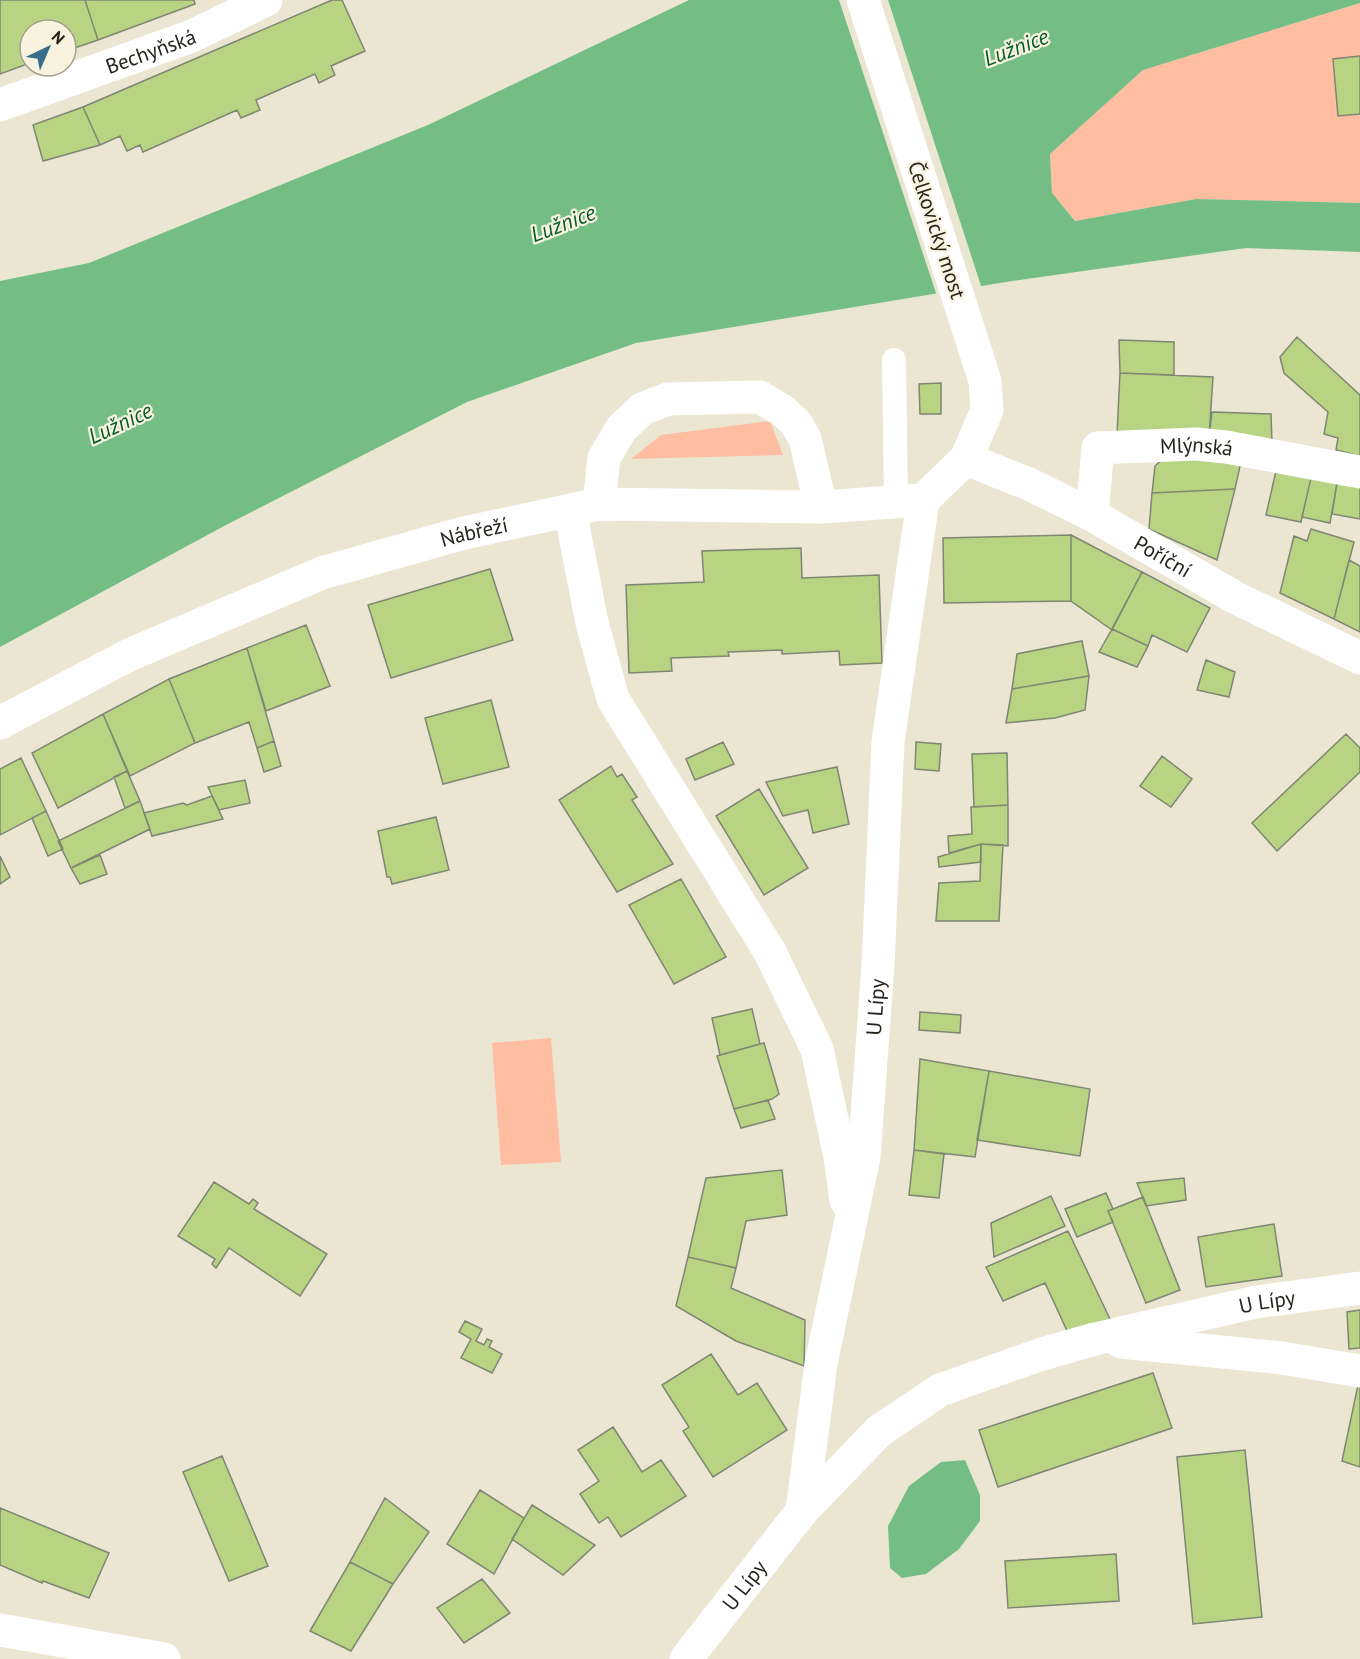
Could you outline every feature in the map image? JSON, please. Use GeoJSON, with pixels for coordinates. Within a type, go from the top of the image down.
{"type":"FeatureCollection","features":[{"type":"Feature","properties":{"kind":"street","name":"Bechyňská"},"geometry":{"type":"LineString","coordinates":[[0,105],[192,36],[266,0]]}},
{"type":"Feature","properties":{"kind":"street","name":"Čelkovický most"},"geometry":{"type":"LineString","coordinates":[[862,0],[986,381],[987,411],[966,459]]}},
{"type":"Feature","properties":{"kind":"street"},"geometry":{"type":"LineString","coordinates":[[821,507],[806,439],[796,423],[783,411],[760,397],[668,399],[642,409],[621,429],[604,458],[584,507],[592,623],[613,699],[770,952],[817,1049],[840,1157],[850,1226]]}},
{"type":"Feature","properties":{"kind":"street","name":"Mlýnská"},"geometry":{"type":"LineString","coordinates":[[1092,515],[1098,448],[1196,444],[1226,447],[1360,472]]}},
{"type":"Feature","properties":{"kind":"street"},"geometry":{"type":"LineString","coordinates":[[909,500],[966,459]]}},
{"type":"Feature","properties":{"kind":"street","name":"Poříční"},"geometry":{"type":"LineString","coordinates":[[966,459],[1029,484],[1092,515],[1236,598],[1360,658]]}},
{"type":"Feature","properties":{"kind":"street","name":"Nábřeží"},"geometry":{"type":"LineString","coordinates":[[0,723],[129,656],[322,573],[460,534],[584,507],[821,507],[909,500]]}},
{"type":"Feature","properties":{"kind":"street","name":"U Lípy"},"geometry":{"type":"LineString","coordinates":[[802,1511],[821,1364],[865,1146],[888,742],[909,500]]}},
{"type":"Feature","properties":{"kind":"street","name":"U Lípy"},"geometry":{"type":"LineString","coordinates":[[686,1659],[802,1511],[879,1431],[940,1390],[1042,1354],[1095,1339],[1256,1302],[1360,1288]]}},
{"type":"Feature","properties":{"kind":"street"},"geometry":{"type":"LineString","coordinates":[[1095,1339],[1282,1358],[1360,1371]]}},
{"type":"Feature","properties":{"kind":"street"},"geometry":{"type":"LineString","coordinates":[[0,1630],[164,1659]]}},
{"type":"Feature","properties":{"kind":"lane"},"geometry":{"type":"LineString","coordinates":[[894,360],[909,500]]}},
{"type":"Feature","properties":{"kind":"shaded area"},"geometry":{"type":"Polygon","coordinates":[[[1360,3],[1360,203],[1196,199],[1075,221],[1052,193],[1050,154],[1143,70],[1360,3]]]}},
{"type":"Feature","properties":{"kind":"shaded area"},"geometry":{"type":"Polygon","coordinates":[[[770,421],[783,455],[631,459],[661,435],[770,421]]]}},
{"type":"Feature","properties":{"kind":"shaded area"},"geometry":{"type":"Polygon","coordinates":[[[551,1038],[561,1162],[501,1165],[492,1043],[551,1038]]]}},
{"type":"Feature","properties":{"kind":"water","name":"Lužnice"},"geometry":{"type":"Polygon","coordinates":[[[689,0],[1360,0],[1360,3],[1143,70],[1050,154],[1052,193],[1075,221],[1196,199],[1360,203],[1360,252],[1246,248],[1012,281],[636,343],[467,402],[226,525],[0,647],[0,281],[89,263],[428,125],[689,0]]]}},
{"type":"Feature","properties":{"kind":"water"},"geometry":{"type":"Polygon","coordinates":[[[965,1460],[980,1495],[980,1521],[959,1549],[926,1574],[902,1578],[890,1568],[888,1526],[909,1486],[941,1462],[965,1460]]]}},
{"type":"Feature","properties":{"kind":"pier"},"geometry":{"type":"Polygon","coordinates":[[[839,0],[888,0],[982,289],[937,296],[839,0]]]}},
{"type":"Feature","properties":{"kind":"building"},"geometry":{"type":"Polygon","coordinates":[[[0,0],[85,0],[98,40],[78,47],[78,18],[18,18],[18,67],[0,74],[0,0]]]}},
{"type":"Feature","properties":{"kind":"building"},"geometry":{"type":"Polygon","coordinates":[[[85,0],[194,0],[195,4],[98,40],[85,0]]]}},
{"type":"Feature","properties":{"kind":"building"},"geometry":{"type":"Polygon","coordinates":[[[332,0],[342,0],[365,51],[331,66],[335,75],[319,83],[315,74],[256,100],[260,110],[241,118],[237,110],[143,152],[140,145],[127,151],[120,136],[100,145],[83,107],[332,0]]]}},
{"type":"Feature","properties":{"kind":"building"},"geometry":{"type":"Polygon","coordinates":[[[1360,56],[1360,114],[1338,116],[1333,59],[1360,56]]]}},
{"type":"Feature","properties":{"kind":"building"},"geometry":{"type":"Polygon","coordinates":[[[83,107],[100,145],[43,161],[33,125],[83,107]]]}},
{"type":"Feature","properties":{"kind":"building"},"geometry":{"type":"Polygon","coordinates":[[[1297,337],[1360,395],[1360,456],[1336,450],[1338,438],[1324,434],[1328,412],[1284,373],[1280,357],[1297,337]]]}},
{"type":"Feature","properties":{"kind":"building"},"geometry":{"type":"Polygon","coordinates":[[[1119,340],[1174,342],[1174,375],[1120,373],[1119,340]]]}},
{"type":"Feature","properties":{"kind":"building"},"geometry":{"type":"Polygon","coordinates":[[[1120,373],[1213,377],[1209,437],[1117,434],[1120,373]]]}},
{"type":"Feature","properties":{"kind":"building"},"geometry":{"type":"Polygon","coordinates":[[[941,383],[941,414],[920,414],[919,384],[941,383]]]}},
{"type":"Feature","properties":{"kind":"building"},"geometry":{"type":"Polygon","coordinates":[[[1212,412],[1271,414],[1272,443],[1209,437],[1212,412]]]}},
{"type":"Feature","properties":{"kind":"building"},"geometry":{"type":"Polygon","coordinates":[[[1242,457],[1235,489],[1152,493],[1155,466],[1163,459],[1242,457]]]}},
{"type":"Feature","properties":{"kind":"building"},"geometry":{"type":"Polygon","coordinates":[[[1276,471],[1311,478],[1301,522],[1266,515],[1276,471]]]}},
{"type":"Feature","properties":{"kind":"building"},"geometry":{"type":"Polygon","coordinates":[[[1311,478],[1337,483],[1330,523],[1302,517],[1311,478]]]}},
{"type":"Feature","properties":{"kind":"building"},"geometry":{"type":"Polygon","coordinates":[[[1337,483],[1360,488],[1360,519],[1332,514],[1337,483]]]}},
{"type":"Feature","properties":{"kind":"building"},"geometry":{"type":"Polygon","coordinates":[[[1235,489],[1217,560],[1149,529],[1152,493],[1235,489]]]}},
{"type":"Feature","properties":{"kind":"building"},"geometry":{"type":"Polygon","coordinates":[[[1311,529],[1354,542],[1334,619],[1280,593],[1294,536],[1307,541],[1311,529]]]}},
{"type":"Feature","properties":{"kind":"building"},"geometry":{"type":"Polygon","coordinates":[[[1071,535],[1071,601],[944,603],[943,538],[1071,535]]]}},
{"type":"Feature","properties":{"kind":"building"},"geometry":{"type":"Polygon","coordinates":[[[1071,535],[1142,572],[1112,630],[1071,601],[1071,535]]]}},
{"type":"Feature","properties":{"kind":"building"},"geometry":{"type":"Polygon","coordinates":[[[801,548],[802,578],[879,575],[882,663],[840,665],[839,651],[782,654],[782,650],[728,652],[729,656],[671,658],[672,671],[629,673],[626,585],[704,582],[702,551],[801,548]]]}},
{"type":"Feature","properties":{"kind":"building"},"geometry":{"type":"Polygon","coordinates":[[[1349,560],[1360,566],[1360,632],[1334,619],[1349,560]]]}},
{"type":"Feature","properties":{"kind":"building"},"geometry":{"type":"Polygon","coordinates":[[[490,569],[513,640],[391,678],[368,605],[490,569]]]}},
{"type":"Feature","properties":{"kind":"building"},"geometry":{"type":"Polygon","coordinates":[[[1142,572],[1210,608],[1187,652],[1152,635],[1148,646],[1112,629],[1142,572]]]}},
{"type":"Feature","properties":{"kind":"building"},"geometry":{"type":"Polygon","coordinates":[[[306,625],[330,686],[266,711],[247,648],[306,625]]]}},
{"type":"Feature","properties":{"kind":"building"},"geometry":{"type":"Polygon","coordinates":[[[1112,629],[1148,646],[1137,667],[1099,652],[1112,629]]]}},
{"type":"Feature","properties":{"kind":"building"},"geometry":{"type":"Polygon","coordinates":[[[1082,641],[1089,676],[1012,689],[1017,654],[1082,641]]]}},
{"type":"Feature","properties":{"kind":"building"},"geometry":{"type":"Polygon","coordinates":[[[247,648],[274,741],[257,748],[249,722],[195,743],[169,679],[247,648]]]}},
{"type":"Feature","properties":{"kind":"building"},"geometry":{"type":"Polygon","coordinates":[[[1206,660],[1235,672],[1229,697],[1197,690],[1206,660]]]}},
{"type":"Feature","properties":{"kind":"building"},"geometry":{"type":"Polygon","coordinates":[[[1089,676],[1085,710],[1055,718],[1006,723],[1012,689],[1089,676]]]}},
{"type":"Feature","properties":{"kind":"building"},"geometry":{"type":"Polygon","coordinates":[[[169,679],[195,743],[130,776],[103,714],[169,679]]]}},
{"type":"Feature","properties":{"kind":"building"},"geometry":{"type":"Polygon","coordinates":[[[491,700],[509,767],[443,784],[425,718],[491,700]]]}},
{"type":"Feature","properties":{"kind":"building"},"geometry":{"type":"Polygon","coordinates":[[[103,714],[127,771],[58,808],[32,753],[103,714]]]}},
{"type":"Feature","properties":{"kind":"building"},"geometry":{"type":"Polygon","coordinates":[[[1346,734],[1360,748],[1360,772],[1277,851],[1252,823],[1346,734]]]}},
{"type":"Feature","properties":{"kind":"building"},"geometry":{"type":"Polygon","coordinates":[[[274,741],[281,766],[264,772],[257,748],[274,741]]]}},
{"type":"Feature","properties":{"kind":"building"},"geometry":{"type":"Polygon","coordinates":[[[723,742],[734,764],[695,780],[686,759],[723,742]]]}},
{"type":"Feature","properties":{"kind":"building"},"geometry":{"type":"Polygon","coordinates":[[[916,742],[941,744],[939,771],[915,769],[916,742]]]}},
{"type":"Feature","properties":{"kind":"building"},"geometry":{"type":"Polygon","coordinates":[[[1007,753],[1008,805],[974,807],[972,754],[1007,753]]]}},
{"type":"Feature","properties":{"kind":"building"},"geometry":{"type":"Polygon","coordinates":[[[1162,756],[1192,779],[1171,807],[1140,786],[1162,756]]]}},
{"type":"Feature","properties":{"kind":"building"},"geometry":{"type":"Polygon","coordinates":[[[21,758],[46,811],[0,835],[0,769],[21,758]]]}},
{"type":"Feature","properties":{"kind":"building"},"geometry":{"type":"Polygon","coordinates":[[[611,766],[617,777],[622,774],[637,797],[632,800],[673,864],[617,892],[559,800],[611,766]]]}},
{"type":"Feature","properties":{"kind":"building"},"geometry":{"type":"Polygon","coordinates":[[[837,767],[849,824],[813,833],[808,810],[783,816],[766,782],[837,767]]]}},
{"type":"Feature","properties":{"kind":"building"},"geometry":{"type":"Polygon","coordinates":[[[127,771],[140,801],[125,808],[114,777],[127,771]]]}},
{"type":"Feature","properties":{"kind":"building"},"geometry":{"type":"Polygon","coordinates":[[[245,780],[250,803],[219,810],[208,787],[245,780]]]}},
{"type":"Feature","properties":{"kind":"building"},"geometry":{"type":"Polygon","coordinates":[[[759,789],[808,868],[764,895],[716,816],[759,789]]]}},
{"type":"Feature","properties":{"kind":"building"},"geometry":{"type":"Polygon","coordinates":[[[212,796],[223,819],[152,836],[144,813],[183,803],[187,805],[212,796]]]}},
{"type":"Feature","properties":{"kind":"building"},"geometry":{"type":"Polygon","coordinates":[[[140,801],[150,829],[71,868],[58,841],[140,801]]]}},
{"type":"Feature","properties":{"kind":"building"},"geometry":{"type":"Polygon","coordinates":[[[1008,805],[1008,846],[981,844],[949,853],[948,836],[972,834],[971,807],[1008,805]]]}},
{"type":"Feature","properties":{"kind":"building"},"geometry":{"type":"Polygon","coordinates":[[[46,811],[63,849],[48,856],[32,818],[46,811]]]}},
{"type":"Feature","properties":{"kind":"building"},"geometry":{"type":"Polygon","coordinates":[[[436,817],[449,870],[392,884],[390,877],[387,877],[378,831],[436,817]]]}},
{"type":"Feature","properties":{"kind":"building"},"geometry":{"type":"Polygon","coordinates":[[[981,844],[981,862],[939,867],[938,857],[981,844]]]}},
{"type":"Feature","properties":{"kind":"building"},"geometry":{"type":"Polygon","coordinates":[[[981,844],[1003,845],[999,921],[936,921],[939,883],[980,881],[981,844]]]}},
{"type":"Feature","properties":{"kind":"building"},"geometry":{"type":"Polygon","coordinates":[[[100,855],[107,874],[80,884],[71,868],[100,855]]]}},
{"type":"Feature","properties":{"kind":"building"},"geometry":{"type":"Polygon","coordinates":[[[0,856],[10,877],[0,884],[0,856]]]}},
{"type":"Feature","properties":{"kind":"building"},"geometry":{"type":"Polygon","coordinates":[[[681,879],[726,957],[674,984],[629,905],[681,879]]]}},
{"type":"Feature","properties":{"kind":"building"},"geometry":{"type":"Polygon","coordinates":[[[752,1009],[760,1044],[720,1055],[712,1018],[752,1009]]]}},
{"type":"Feature","properties":{"kind":"building"},"geometry":{"type":"Polygon","coordinates":[[[920,1012],[961,1015],[960,1033],[919,1030],[920,1012]]]}},
{"type":"Feature","properties":{"kind":"building"},"geometry":{"type":"Polygon","coordinates":[[[764,1043],[779,1094],[772,1099],[734,1109],[717,1056],[764,1043]]]}},
{"type":"Feature","properties":{"kind":"building"},"geometry":{"type":"Polygon","coordinates":[[[920,1059],[989,1071],[975,1157],[914,1150],[920,1059]]]}},
{"type":"Feature","properties":{"kind":"building"},"geometry":{"type":"Polygon","coordinates":[[[989,1071],[1090,1089],[1080,1156],[977,1140],[989,1071]]]}},
{"type":"Feature","properties":{"kind":"building"},"geometry":{"type":"Polygon","coordinates":[[[768,1100],[775,1119],[741,1128],[734,1109],[768,1100]]]}},
{"type":"Feature","properties":{"kind":"building"},"geometry":{"type":"Polygon","coordinates":[[[914,1150],[944,1154],[939,1198],[909,1195],[914,1150]]]}},
{"type":"Feature","properties":{"kind":"building"},"geometry":{"type":"Polygon","coordinates":[[[782,1170],[787,1215],[746,1221],[736,1268],[688,1257],[706,1178],[782,1170]]]}},
{"type":"Feature","properties":{"kind":"building"},"geometry":{"type":"Polygon","coordinates":[[[1184,1178],[1186,1200],[1146,1206],[1137,1183],[1184,1178]]]}},
{"type":"Feature","properties":{"kind":"building"},"geometry":{"type":"Polygon","coordinates":[[[214,1182],[249,1204],[253,1199],[258,1203],[254,1209],[327,1254],[300,1296],[229,1248],[216,1268],[212,1264],[215,1259],[178,1236],[214,1182]]]}},
{"type":"Feature","properties":{"kind":"building"},"geometry":{"type":"Polygon","coordinates":[[[1106,1193],[1113,1209],[1108,1211],[1113,1222],[1077,1237],[1065,1209],[1106,1193]]]}},
{"type":"Feature","properties":{"kind":"building"},"geometry":{"type":"Polygon","coordinates":[[[1051,1196],[1065,1226],[994,1257],[991,1223],[1051,1196]]]}},
{"type":"Feature","properties":{"kind":"building"},"geometry":{"type":"Polygon","coordinates":[[[1143,1197],[1180,1290],[1146,1303],[1108,1211],[1143,1197]]]}},
{"type":"Feature","properties":{"kind":"building"},"geometry":{"type":"Polygon","coordinates":[[[1274,1224],[1282,1276],[1206,1287],[1198,1237],[1274,1224]]]}},
{"type":"Feature","properties":{"kind":"building"},"geometry":{"type":"Polygon","coordinates":[[[1068,1231],[1110,1319],[1069,1335],[1045,1283],[1003,1301],[986,1267],[1068,1231]]]}},
{"type":"Feature","properties":{"kind":"building"},"geometry":{"type":"Polygon","coordinates":[[[688,1257],[736,1268],[731,1288],[805,1320],[804,1366],[736,1341],[676,1306],[688,1257]]]}},
{"type":"Feature","properties":{"kind":"building"},"geometry":{"type":"Polygon","coordinates":[[[1360,1310],[1360,1348],[1349,1349],[1347,1312],[1360,1310]]]}},
{"type":"Feature","properties":{"kind":"building"},"geometry":{"type":"Polygon","coordinates":[[[465,1321],[482,1329],[476,1341],[484,1345],[487,1339],[492,1341],[489,1347],[502,1354],[492,1373],[461,1358],[471,1339],[459,1332],[465,1321]]]}},
{"type":"Feature","properties":{"kind":"building"},"geometry":{"type":"Polygon","coordinates":[[[711,1354],[738,1395],[757,1383],[787,1430],[713,1477],[683,1431],[689,1427],[662,1385],[711,1354]]]}},
{"type":"Feature","properties":{"kind":"building"},"geometry":{"type":"Polygon","coordinates":[[[1153,1373],[1172,1428],[998,1487],[979,1430],[1153,1373]]]}},
{"type":"Feature","properties":{"kind":"building"},"geometry":{"type":"Polygon","coordinates":[[[1358,1385],[1360,1386],[1360,1467],[1342,1461],[1358,1385]]]}},
{"type":"Feature","properties":{"kind":"building"},"geometry":{"type":"Polygon","coordinates":[[[613,1427],[642,1472],[661,1460],[686,1496],[621,1537],[608,1517],[599,1523],[580,1494],[599,1481],[578,1450],[613,1427]]]}},
{"type":"Feature","properties":{"kind":"building"},"geometry":{"type":"Polygon","coordinates":[[[1245,1450],[1262,1617],[1193,1624],[1177,1457],[1245,1450]]]}},
{"type":"Feature","properties":{"kind":"building"},"geometry":{"type":"Polygon","coordinates":[[[222,1456],[268,1566],[229,1581],[183,1472],[222,1456]]]}},
{"type":"Feature","properties":{"kind":"building"},"geometry":{"type":"Polygon","coordinates":[[[480,1490],[524,1518],[494,1574],[447,1544],[480,1490]]]}},
{"type":"Feature","properties":{"kind":"building"},"geometry":{"type":"Polygon","coordinates":[[[385,1498],[429,1532],[393,1584],[350,1562],[385,1498]]]}},
{"type":"Feature","properties":{"kind":"building"},"geometry":{"type":"Polygon","coordinates":[[[532,1505],[595,1545],[563,1575],[512,1539],[532,1505]]]}},
{"type":"Feature","properties":{"kind":"building"},"geometry":{"type":"Polygon","coordinates":[[[0,1508],[109,1553],[89,1598],[43,1581],[42,1583],[0,1565],[0,1508]]]}},
{"type":"Feature","properties":{"kind":"building"},"geometry":{"type":"Polygon","coordinates":[[[1116,1554],[1119,1601],[1008,1608],[1005,1561],[1116,1554]]]}},
{"type":"Feature","properties":{"kind":"building"},"geometry":{"type":"Polygon","coordinates":[[[350,1562],[393,1584],[351,1651],[310,1631],[350,1562]]]}},
{"type":"Feature","properties":{"kind":"building"},"geometry":{"type":"Polygon","coordinates":[[[482,1579],[510,1613],[464,1643],[437,1608],[482,1579]]]}}]}
